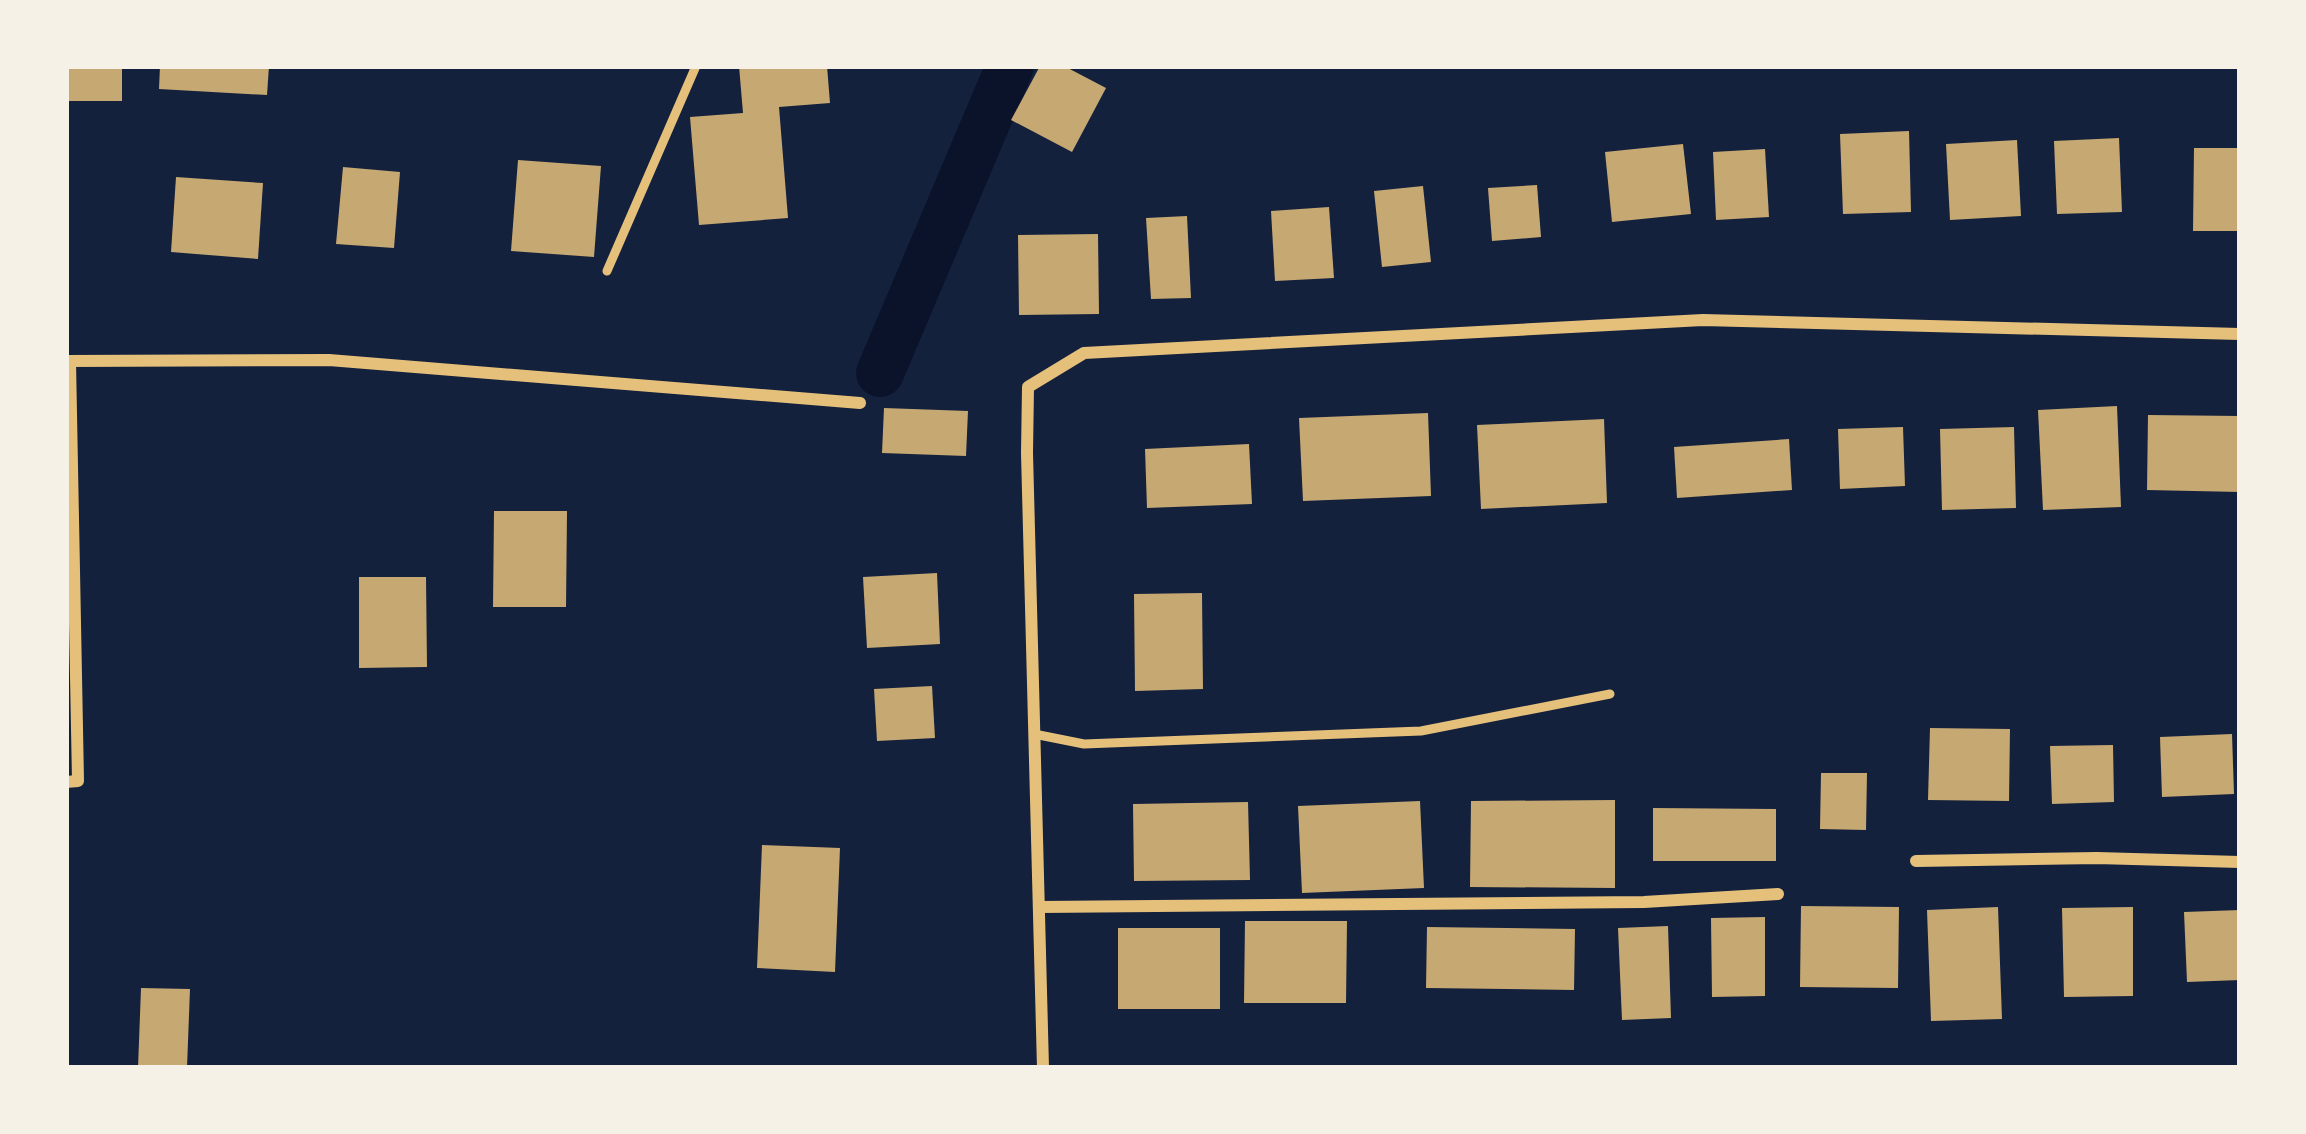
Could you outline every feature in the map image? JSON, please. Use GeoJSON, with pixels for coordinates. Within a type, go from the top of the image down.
{"type":"FeatureCollection","features":[{"type":"Feature","properties":{"kind":"street"},"geometry":{"type":"LineString","coordinates":[[1043,1068],[1028,387],[1084,353],[1703,320],[2240,334]]}},
{"type":"Feature","properties":{"kind":"street"},"geometry":{"type":"LineString","coordinates":[[66,782],[78,781],[68,361],[329,360],[860,404]]}},
{"type":"Feature","properties":{"kind":"street"},"geometry":{"type":"LineString","coordinates":[[1916,861],[2240,862]]}},
{"type":"Feature","properties":{"kind":"street"},"geometry":{"type":"LineString","coordinates":[[1039,907],[1644,902],[1778,895]]}},
{"type":"Feature","properties":{"kind":"lane"},"geometry":{"type":"LineString","coordinates":[[607,272],[696,66]]}},
{"type":"Feature","properties":{"kind":"lane"},"geometry":{"type":"LineString","coordinates":[[1034,734],[1084,744],[1421,731],[1610,694]]}},
{"type":"Feature","properties":{"kind":"building"},"geometry":{"type":"Polygon","coordinates":[[[66,66],[122,66],[122,101],[66,101],[66,66]]]}},
{"type":"Feature","properties":{"kind":"building"},"geometry":{"type":"Polygon","coordinates":[[[160,66],[269,66],[267,95],[159,89],[160,66]]]}},
{"type":"Feature","properties":{"kind":"building"},"geometry":{"type":"Polygon","coordinates":[[[739,66],[827,66],[830,103],[779,107],[788,218],[699,225],[690,117],[743,113],[739,66]]]}},
{"type":"Feature","properties":{"kind":"building"},"geometry":{"type":"Polygon","coordinates":[[[1040,66],[1064,66],[1106,88],[1072,152],[1011,120],[1040,66]]]}},
{"type":"Feature","properties":{"kind":"building"},"geometry":{"type":"Polygon","coordinates":[[[1909,131],[1911,212],[1843,214],[1840,134],[1909,131]]]}},
{"type":"Feature","properties":{"kind":"building"},"geometry":{"type":"Polygon","coordinates":[[[2119,138],[2122,212],[2057,214],[2054,141],[2119,138]]]}},
{"type":"Feature","properties":{"kind":"building"},"geometry":{"type":"Polygon","coordinates":[[[2017,140],[2021,216],[1950,220],[1946,144],[2017,140]]]}},
{"type":"Feature","properties":{"kind":"building"},"geometry":{"type":"Polygon","coordinates":[[[1683,144],[1691,214],[1612,222],[1605,152],[1683,144]]]}},
{"type":"Feature","properties":{"kind":"building"},"geometry":{"type":"Polygon","coordinates":[[[2194,148],[2240,148],[2240,231],[2193,231],[2194,148]]]}},
{"type":"Feature","properties":{"kind":"building"},"geometry":{"type":"Polygon","coordinates":[[[1765,149],[1769,217],[1716,220],[1713,152],[1765,149]]]}},
{"type":"Feature","properties":{"kind":"building"},"geometry":{"type":"Polygon","coordinates":[[[518,160],[601,166],[594,257],[511,251],[518,160]]]}},
{"type":"Feature","properties":{"kind":"building"},"geometry":{"type":"Polygon","coordinates":[[[343,167],[400,172],[394,248],[336,244],[343,167]]]}},
{"type":"Feature","properties":{"kind":"building"},"geometry":{"type":"Polygon","coordinates":[[[176,177],[263,183],[258,259],[171,252],[176,177]]]}},
{"type":"Feature","properties":{"kind":"building"},"geometry":{"type":"Polygon","coordinates":[[[1537,185],[1541,237],[1492,241],[1488,188],[1537,185]]]}},
{"type":"Feature","properties":{"kind":"building"},"geometry":{"type":"Polygon","coordinates":[[[1423,186],[1431,262],[1382,267],[1374,191],[1423,186]]]}},
{"type":"Feature","properties":{"kind":"building"},"geometry":{"type":"Polygon","coordinates":[[[1329,207],[1334,278],[1275,281],[1271,211],[1329,207]]]}},
{"type":"Feature","properties":{"kind":"building"},"geometry":{"type":"Polygon","coordinates":[[[1187,216],[1191,298],[1151,299],[1146,218],[1187,216]]]}},
{"type":"Feature","properties":{"kind":"building"},"geometry":{"type":"Polygon","coordinates":[[[1098,234],[1099,314],[1019,315],[1018,235],[1098,234]]]}},
{"type":"Feature","properties":{"kind":"building"},"geometry":{"type":"Polygon","coordinates":[[[2117,406],[2121,507],[2043,510],[2038,410],[2117,406]]]}},
{"type":"Feature","properties":{"kind":"building"},"geometry":{"type":"Polygon","coordinates":[[[884,408],[968,411],[966,456],[882,453],[884,408]]]}},
{"type":"Feature","properties":{"kind":"building"},"geometry":{"type":"Polygon","coordinates":[[[1428,413],[1431,496],[1303,501],[1299,418],[1428,413]]]}},
{"type":"Feature","properties":{"kind":"building"},"geometry":{"type":"Polygon","coordinates":[[[2148,415],[2240,416],[2240,492],[2147,490],[2148,415]]]}},
{"type":"Feature","properties":{"kind":"building"},"geometry":{"type":"Polygon","coordinates":[[[1604,419],[1607,503],[1481,509],[1477,425],[1604,419]]]}},
{"type":"Feature","properties":{"kind":"building"},"geometry":{"type":"Polygon","coordinates":[[[1903,427],[1905,486],[1840,489],[1838,429],[1903,427]]]}},
{"type":"Feature","properties":{"kind":"building"},"geometry":{"type":"Polygon","coordinates":[[[2014,427],[2016,508],[1942,510],[1940,429],[2014,427]]]}},
{"type":"Feature","properties":{"kind":"building"},"geometry":{"type":"Polygon","coordinates":[[[1789,439],[1792,490],[1677,498],[1674,447],[1789,439]]]}},
{"type":"Feature","properties":{"kind":"building"},"geometry":{"type":"Polygon","coordinates":[[[1249,444],[1252,504],[1147,508],[1145,449],[1249,444]]]}},
{"type":"Feature","properties":{"kind":"building"},"geometry":{"type":"Polygon","coordinates":[[[494,511],[567,511],[566,607],[493,607],[494,511]]]}},
{"type":"Feature","properties":{"kind":"building"},"geometry":{"type":"Polygon","coordinates":[[[937,573],[940,644],[867,648],[863,577],[937,573]]]}},
{"type":"Feature","properties":{"kind":"building"},"geometry":{"type":"Polygon","coordinates":[[[359,577],[426,577],[427,667],[359,668],[359,577]]]}},
{"type":"Feature","properties":{"kind":"building"},"geometry":{"type":"Polygon","coordinates":[[[1202,593],[1203,689],[1135,691],[1134,594],[1202,593]]]}},
{"type":"Feature","properties":{"kind":"building"},"geometry":{"type":"Polygon","coordinates":[[[932,686],[935,738],[877,741],[874,689],[932,686]]]}},
{"type":"Feature","properties":{"kind":"building"},"geometry":{"type":"Polygon","coordinates":[[[1930,728],[2010,729],[2009,801],[1928,800],[1930,728]]]}},
{"type":"Feature","properties":{"kind":"building"},"geometry":{"type":"Polygon","coordinates":[[[2232,734],[2234,794],[2162,797],[2160,737],[2232,734]]]}},
{"type":"Feature","properties":{"kind":"building"},"geometry":{"type":"Polygon","coordinates":[[[2113,745],[2114,802],[2052,804],[2050,746],[2113,745]]]}},
{"type":"Feature","properties":{"kind":"building"},"geometry":{"type":"Polygon","coordinates":[[[1821,773],[1867,773],[1866,830],[1820,829],[1821,773]]]}},
{"type":"Feature","properties":{"kind":"building"},"geometry":{"type":"Polygon","coordinates":[[[1615,800],[1615,888],[1470,887],[1471,801],[1615,800]]]}},
{"type":"Feature","properties":{"kind":"building"},"geometry":{"type":"Polygon","coordinates":[[[1420,801],[1424,888],[1302,893],[1298,806],[1420,801]]]}},
{"type":"Feature","properties":{"kind":"building"},"geometry":{"type":"Polygon","coordinates":[[[1248,802],[1250,880],[1134,881],[1133,804],[1248,802]]]}},
{"type":"Feature","properties":{"kind":"building"},"geometry":{"type":"Polygon","coordinates":[[[1653,808],[1776,809],[1776,861],[1653,861],[1653,808]]]}},
{"type":"Feature","properties":{"kind":"building"},"geometry":{"type":"Polygon","coordinates":[[[762,845],[840,848],[835,972],[757,968],[762,845]]]}},
{"type":"Feature","properties":{"kind":"building"},"geometry":{"type":"Polygon","coordinates":[[[1801,906],[1899,907],[1898,988],[1800,987],[1801,906]]]}},
{"type":"Feature","properties":{"kind":"building"},"geometry":{"type":"Polygon","coordinates":[[[1998,907],[2002,1019],[1931,1021],[1927,910],[1998,907]]]}},
{"type":"Feature","properties":{"kind":"building"},"geometry":{"type":"Polygon","coordinates":[[[2133,907],[2133,996],[2064,997],[2062,908],[2133,907]]]}},
{"type":"Feature","properties":{"kind":"building"},"geometry":{"type":"Polygon","coordinates":[[[2240,910],[2240,980],[2187,982],[2184,912],[2240,910]]]}},
{"type":"Feature","properties":{"kind":"building"},"geometry":{"type":"Polygon","coordinates":[[[1765,917],[1765,996],[1712,997],[1711,918],[1765,917]]]}},
{"type":"Feature","properties":{"kind":"building"},"geometry":{"type":"Polygon","coordinates":[[[1245,921],[1347,921],[1346,1003],[1244,1003],[1245,921]]]}},
{"type":"Feature","properties":{"kind":"building"},"geometry":{"type":"Polygon","coordinates":[[[1668,926],[1671,1018],[1622,1020],[1618,928],[1668,926]]]}},
{"type":"Feature","properties":{"kind":"building"},"geometry":{"type":"Polygon","coordinates":[[[1427,927],[1575,929],[1574,990],[1426,988],[1427,927]]]}},
{"type":"Feature","properties":{"kind":"building"},"geometry":{"type":"Polygon","coordinates":[[[1118,928],[1220,928],[1220,1009],[1118,1009],[1118,928]]]}},
{"type":"Feature","properties":{"kind":"building"},"geometry":{"type":"Polygon","coordinates":[[[141,988],[190,989],[187,1068],[138,1068],[141,988]]]}},
{"type":"Feature","properties":{"kind":"waterway"},"geometry":{"type":"LineString","coordinates":[[880,373],[1010,66]]}}]}
